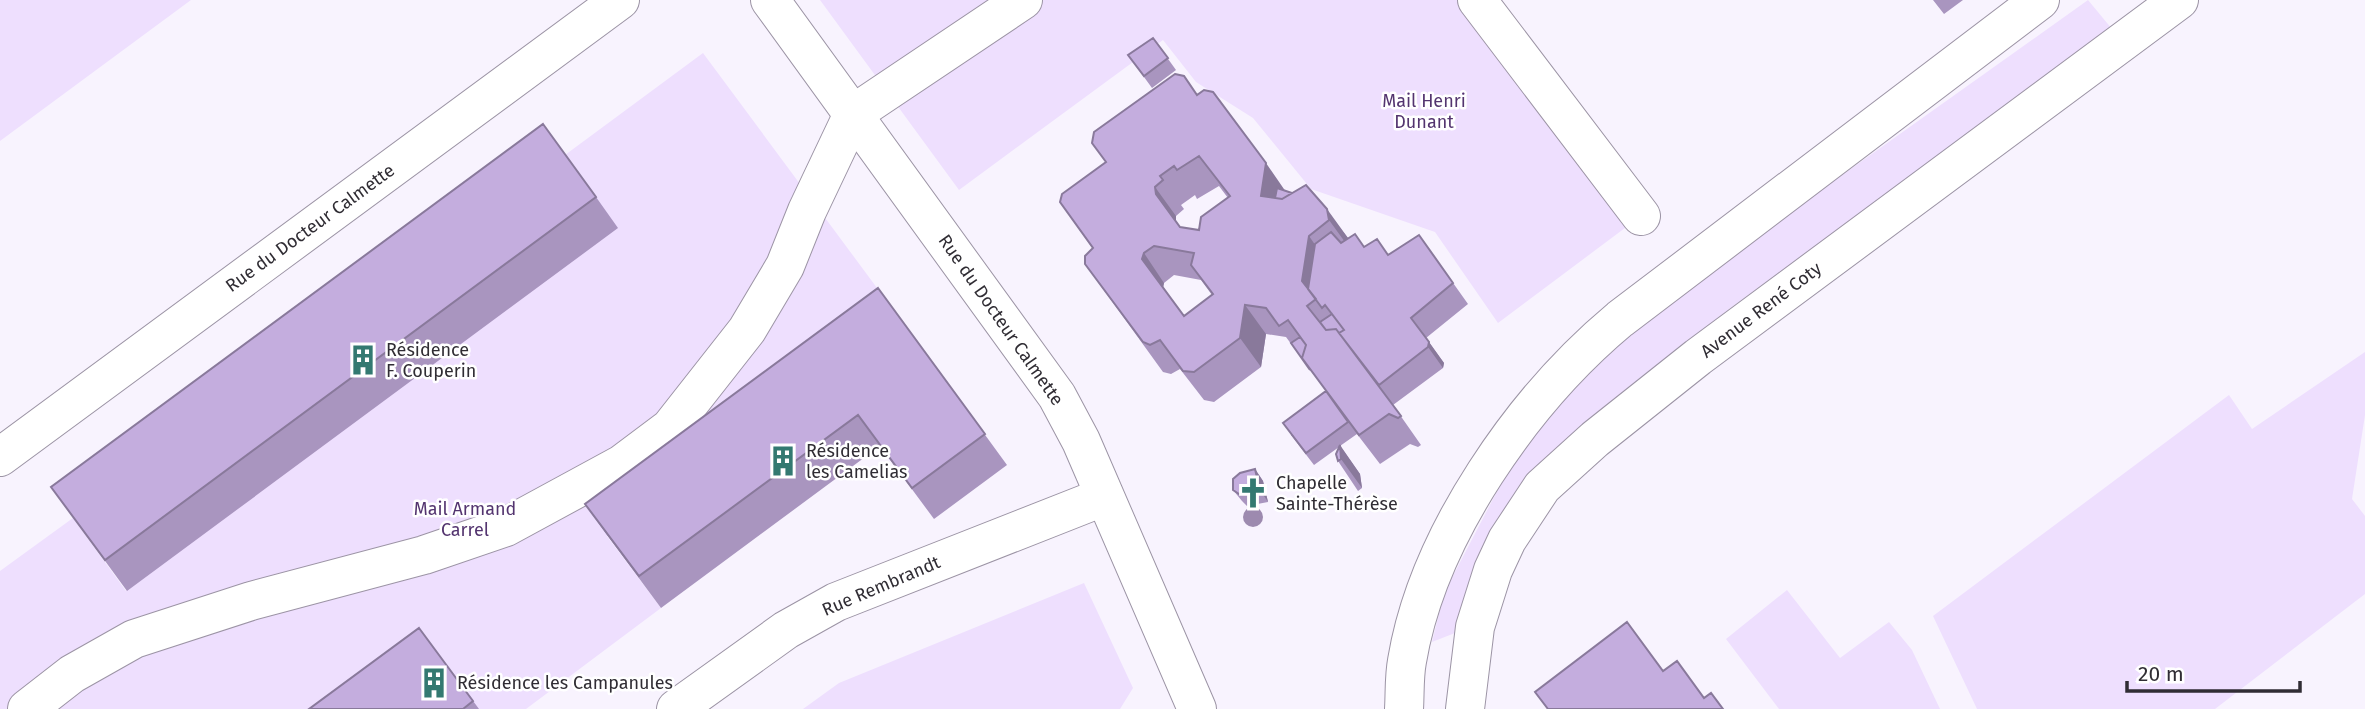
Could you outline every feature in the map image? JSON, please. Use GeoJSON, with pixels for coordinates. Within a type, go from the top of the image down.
{"type":"FeatureCollection","features":[{"type":"Feature","properties":{"kind":"street","name":"Rue du Docteur Calmette"},"geometry":{"type":"LineString","coordinates":[[0,457],[620,0]]}},
{"type":"Feature","properties":{"kind":"street","name":"Rue du Docteur Calmette"},"geometry":{"type":"LineString","coordinates":[[770,0],[1058,396],[1197,709]]}},
{"type":"Feature","properties":{"kind":"street"},"geometry":{"type":"LineString","coordinates":[[27,709],[72,674],[134,639],[251,601],[424,555],[506,527],[622,464],[670,428],[747,330],[785,266],[807,211],[853,114],[1023,0]]}},
{"type":"Feature","properties":{"kind":"street"},"geometry":{"type":"LineString","coordinates":[[1477,0],[1641,216]]}},
{"type":"Feature","properties":{"kind":"street"},"geometry":{"type":"LineString","coordinates":[[1404,709],[1407,662],[1430,579],[1448,538],[1517,427],[1553,381],[1584,349],[1620,319],[2040,0]]}},
{"type":"Feature","properties":{"kind":"street","name":"Avenue René Coty"},"geometry":{"type":"LineString","coordinates":[[1465,709],[1475,626],[1493,570],[1507,540],[1542,487],[1595,439],[1698,357],[2179,0]]}},
{"type":"Feature","properties":{"kind":"street","name":"Rue Rembrandt"},"geometry":{"type":"LineString","coordinates":[[676,709],[768,643],[836,602],[1103,497]]}},
{"type":"Feature","properties":{"kind":"green space"},"geometry":{"type":"Polygon","coordinates":[[[0,0],[191,0],[0,141],[0,0]]]}},
{"type":"Feature","properties":{"kind":"green space","name":"Mail Henri Dunant"},"geometry":{"type":"Polygon","coordinates":[[[820,0],[1477,0],[1641,216],[1498,323],[1435,232],[1311,189],[1253,118],[1196,82],[1163,40],[959,190],[820,0]]]}},
{"type":"Feature","properties":{"kind":"green space"},"geometry":{"type":"Polygon","coordinates":[[[2088,0],[2112,29],[2078,58],[1733,306],[1620,395],[1477,569],[1455,633],[1432,642],[1444,593],[1516,455],[1603,353],[1723,260],[2088,0]]]}},
{"type":"Feature","properties":{"kind":"green space","name":"Mail Armand Carrel"},"geometry":{"type":"Polygon","coordinates":[[[703,53],[900,319],[607,536],[661,608],[526,709],[0,709],[0,571],[73,518],[126,591],[565,155],[703,53]]]}},
{"type":"Feature","properties":{"kind":"green space"},"geometry":{"type":"Polygon","coordinates":[[[2365,352],[2365,415],[2352,499],[2365,516],[2365,594],[2215,709],[1977,709],[1933,616],[2229,395],[2252,429],[2365,352]]]}},
{"type":"Feature","properties":{"kind":"green space"},"geometry":{"type":"Polygon","coordinates":[[[1084,583],[1133,688],[1120,709],[803,709],[839,683],[1084,583]]]}},
{"type":"Feature","properties":{"kind":"green space"},"geometry":{"type":"Polygon","coordinates":[[[1787,590],[1840,658],[1889,622],[1912,650],[1940,709],[1779,709],[1726,639],[1787,590]]]}},
{"type":"Feature","properties":{"kind":"building"},"geometry":{"type":"Polygon","coordinates":[[[1153,38],[1168,58],[1144,76],[1128,55],[1153,38]]]}},
{"type":"Feature","properties":{"kind":"building"},"geometry":{"type":"Polygon","coordinates":[[[1175,74],[1184,76],[1197,95],[1204,90],[1213,92],[1266,163],[1261,196],[1282,199],[1306,185],[1327,209],[1329,220],[1309,236],[1302,281],[1316,299],[1307,306],[1326,330],[1336,329],[1401,416],[1398,418],[1389,414],[1359,435],[1302,358],[1306,345],[1288,320],[1279,326],[1266,308],[1245,305],[1240,338],[1194,372],[1183,371],[1160,340],[1150,345],[1143,342],[1085,264],[1085,256],[1093,248],[1060,202],[1062,194],[1106,162],[1092,143],[1094,132],[1175,74]],[[1199,156],[1177,170],[1174,166],[1160,176],[1163,180],[1155,187],[1156,194],[1180,227],[1199,230],[1201,217],[1230,196],[1199,156]],[[1154,246],[1144,253],[1142,259],[1184,316],[1213,294],[1191,265],[1194,253],[1154,246]]]}},
{"type":"Feature","properties":{"kind":"building"},"geometry":{"type":"Polygon","coordinates":[[[543,124],[596,197],[105,560],[51,487],[543,124]]]}},
{"type":"Feature","properties":{"kind":"building"},"geometry":{"type":"Polygon","coordinates":[[[1277,188],[1292,193],[1282,199],[1275,198],[1277,188]]]}},
{"type":"Feature","properties":{"kind":"building"},"geometry":{"type":"Polygon","coordinates":[[[1331,232],[1341,243],[1355,234],[1364,247],[1377,239],[1388,255],[1419,235],[1453,283],[1411,318],[1429,342],[1428,347],[1379,385],[1339,333],[1344,330],[1325,305],[1322,308],[1308,289],[1315,244],[1331,232]]]}},
{"type":"Feature","properties":{"kind":"building","name":"Résidence les Camelias"},"geometry":{"type":"Polygon","coordinates":[[[878,288],[985,434],[912,488],[858,415],[639,576],[585,504],[878,288]]]}},
{"type":"Feature","properties":{"kind":"building"},"geometry":{"type":"Polygon","coordinates":[[[1332,314],[1344,330],[1339,333],[1336,329],[1326,330],[1320,322],[1332,314]]]}},
{"type":"Feature","properties":{"kind":"building"},"geometry":{"type":"Polygon","coordinates":[[[1300,337],[1306,345],[1302,358],[1310,370],[1291,343],[1300,337]]]}},
{"type":"Feature","properties":{"kind":"building"},"geometry":{"type":"Polygon","coordinates":[[[1326,391],[1348,422],[1306,453],[1283,423],[1326,391]]]}},
{"type":"Feature","properties":{"kind":"building"},"geometry":{"type":"Polygon","coordinates":[[[1340,445],[1341,459],[1338,461],[1336,454],[1340,445]]]}},
{"type":"Feature","properties":{"kind":"building"},"geometry":{"type":"Polygon","coordinates":[[[1255,469],[1260,490],[1239,494],[1233,490],[1233,479],[1240,473],[1255,469]]]}},
{"type":"Feature","properties":{"kind":"building"},"geometry":{"type":"Polygon","coordinates":[[[1627,622],[1663,671],[1677,661],[1704,698],[1711,693],[1723,709],[1548,709],[1535,692],[1627,622]]]}},
{"type":"Feature","properties":{"kind":"building"},"geometry":{"type":"Polygon","coordinates":[[[419,628],[473,701],[463,709],[309,709],[419,628]]]}},
{"type":"Feature","properties":{"kind":"place","name":"Résidence F. Couperin"},"geometry":{"type":"Point","coordinates":[363,360]}},
{"type":"Feature","properties":{"kind":"place","name":"Résidence les Camelias"},"geometry":{"type":"Point","coordinates":[783,461]}},
{"type":"Feature","properties":{"kind":"place","name":"Chapelle Sainte-Thérèse"},"geometry":{"type":"Point","coordinates":[1253,493]}},
{"type":"Feature","properties":{"kind":"place","name":"Résidence les Campanules"},"geometry":{"type":"Point","coordinates":[434,683]}}]}
